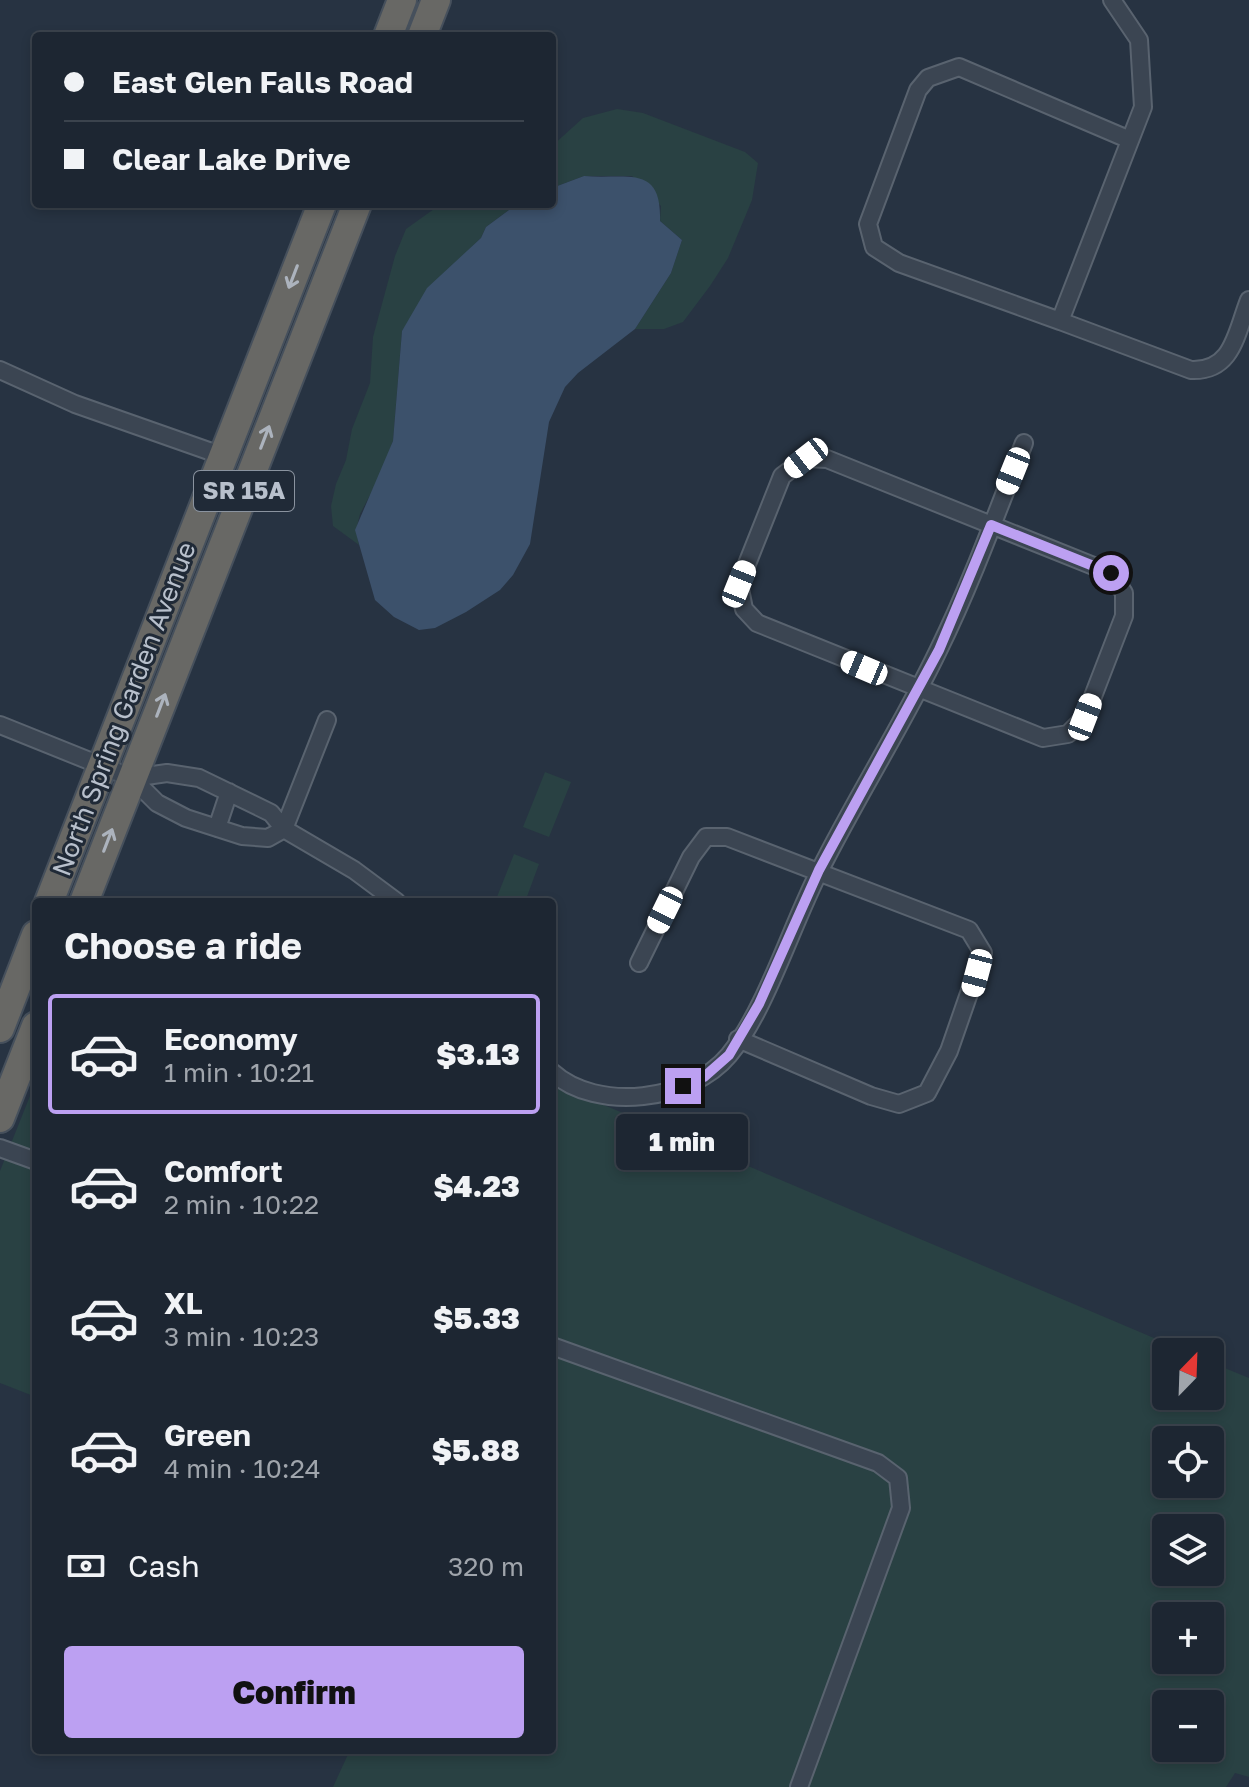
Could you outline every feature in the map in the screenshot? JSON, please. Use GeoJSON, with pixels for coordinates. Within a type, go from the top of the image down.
{"type":"FeatureCollection","features":[{"type":"Feature","properties":{"kind":"highway"},"geometry":{"type":"LineString","coordinates":[[390,32],[402,0]]}},
{"type":"Feature","properties":{"kind":"highway"},"geometry":{"type":"LineString","coordinates":[[424,32],[436,0]]}},
{"type":"Feature","properties":{"kind":"highway","name":"North Spring Garden Avenue"},"geometry":{"type":"LineString","coordinates":[[51,898],[320,208]]}},
{"type":"Feature","properties":{"kind":"highway","name":"North Spring Garden Avenue"},"geometry":{"type":"LineString","coordinates":[[86,898],[355,208]]}},
{"type":"Feature","properties":{"kind":"highway"},"geometry":{"type":"LineString","coordinates":[[0,1028],[32,945]]}},
{"type":"Feature","properties":{"kind":"highway"},"geometry":{"type":"LineString","coordinates":[[0,1118],[32,1036]]}},
{"type":"Feature","properties":{"kind":"street"},"geometry":{"type":"LineString","coordinates":[[1060,321],[1143,107],[1139,40],[1112,0]]}},
{"type":"Feature","properties":{"kind":"street"},"geometry":{"type":"LineString","coordinates":[[1130,140],[959,67],[928,78],[918,90],[868,224],[874,247],[899,263],[1191,370],[1208,371],[1225,360],[1249,300]]}},
{"type":"Feature","properties":{"kind":"street"},"geometry":{"type":"LineString","coordinates":[[0,370],[75,404],[223,456]]}},
{"type":"Feature","properties":{"kind":"street"},"geometry":{"type":"LineString","coordinates":[[556,1074],[578,1087],[619,1097],[661,1095],[704,1077],[729,1055],[759,1004],[819,870],[939,650],[1024,443]]}},
{"type":"Feature","properties":{"kind":"street"},"geometry":{"type":"LineString","coordinates":[[806,458],[827,459],[1111,573],[1124,593],[1124,616],[1085,717],[1068,734],[1043,738],[917,690],[757,623],[744,609],[739,584],[782,476],[806,458]]}},
{"type":"Feature","properties":{"kind":"street"},"geometry":{"type":"LineString","coordinates":[[0,725],[132,778],[157,803],[186,818],[242,836],[268,838],[284,829],[327,720]]}},
{"type":"Feature","properties":{"kind":"street"},"geometry":{"type":"LineString","coordinates":[[132,778],[167,773],[199,778],[271,813],[284,829],[366,878],[392,898]]}},
{"type":"Feature","properties":{"kind":"street"},"geometry":{"type":"LineString","coordinates":[[217,828],[229,792]]}},
{"type":"Feature","properties":{"kind":"street"},"geometry":{"type":"LineString","coordinates":[[639,963],[691,857],[706,837],[727,837],[969,930],[983,953],[949,1051],[927,1093],[899,1104],[871,1096],[738,1039]]}},
{"type":"Feature","properties":{"kind":"street"},"geometry":{"type":"LineString","coordinates":[[0,1148],[32,1160]]}},
{"type":"Feature","properties":{"kind":"street"},"geometry":{"type":"LineString","coordinates":[[556,1347],[865,1458],[898,1478],[901,1508],[799,1787]]}},
{"type":"Feature","properties":{"kind":"green space"},"geometry":{"type":"Polygon","coordinates":[[[617,109],[643,113],[745,152],[758,163],[752,200],[728,258],[683,322],[664,329],[635,329],[671,273],[682,240],[660,221],[661,206],[632,176],[584,176],[556,186],[556,142],[583,118],[617,109]]]}},
{"type":"Feature","properties":{"kind":"green space"},"geometry":{"type":"Polygon","coordinates":[[[435,208],[512,208],[486,227],[481,238],[443,275],[402,331],[393,441],[380,476],[360,514],[356,530],[359,545],[333,526],[331,506],[352,429],[370,383],[373,337],[395,256],[406,229],[435,208]]]}},
{"type":"Feature","properties":{"kind":"green space"},"geometry":{"type":"Polygon","coordinates":[[[545,772],[571,782],[549,837],[523,827],[545,772]]]}},
{"type":"Feature","properties":{"kind":"green space"},"geometry":{"type":"Polygon","coordinates":[[[514,854],[539,864],[526,898],[497,898],[514,854]]]}},
{"type":"Feature","properties":{"kind":"green space"},"geometry":{"type":"Polygon","coordinates":[[[556,1085],[1154,1338],[1152,1410],[1224,1410],[1224,1368],[1249,1378],[1249,1777],[1235,1773],[1226,1787],[333,1787],[348,1754],[556,1754],[556,1085]]]}},
{"type":"Feature","properties":{"kind":"green space"},"geometry":{"type":"Polygon","coordinates":[[[32,1091],[32,1395],[0,1383],[0,1171],[32,1091]]]}},
{"type":"Feature","properties":{"kind":"water"},"geometry":{"type":"Polygon","coordinates":[[[584,176],[638,178],[648,182],[655,190],[659,203],[660,221],[682,240],[671,273],[635,329],[578,373],[565,387],[549,422],[530,544],[513,575],[500,590],[466,612],[435,628],[419,630],[394,617],[375,600],[355,530],[393,441],[402,331],[427,288],[481,238],[486,227],[512,208],[556,208],[556,186],[584,176]]]}},
{"type":"Feature","properties":{"kind":"route"},"geometry":{"type":"LineString","coordinates":[[683,1086],[704,1077],[729,1055],[759,1004],[819,870],[939,650],[991,525],[1111,573]]}}]}
